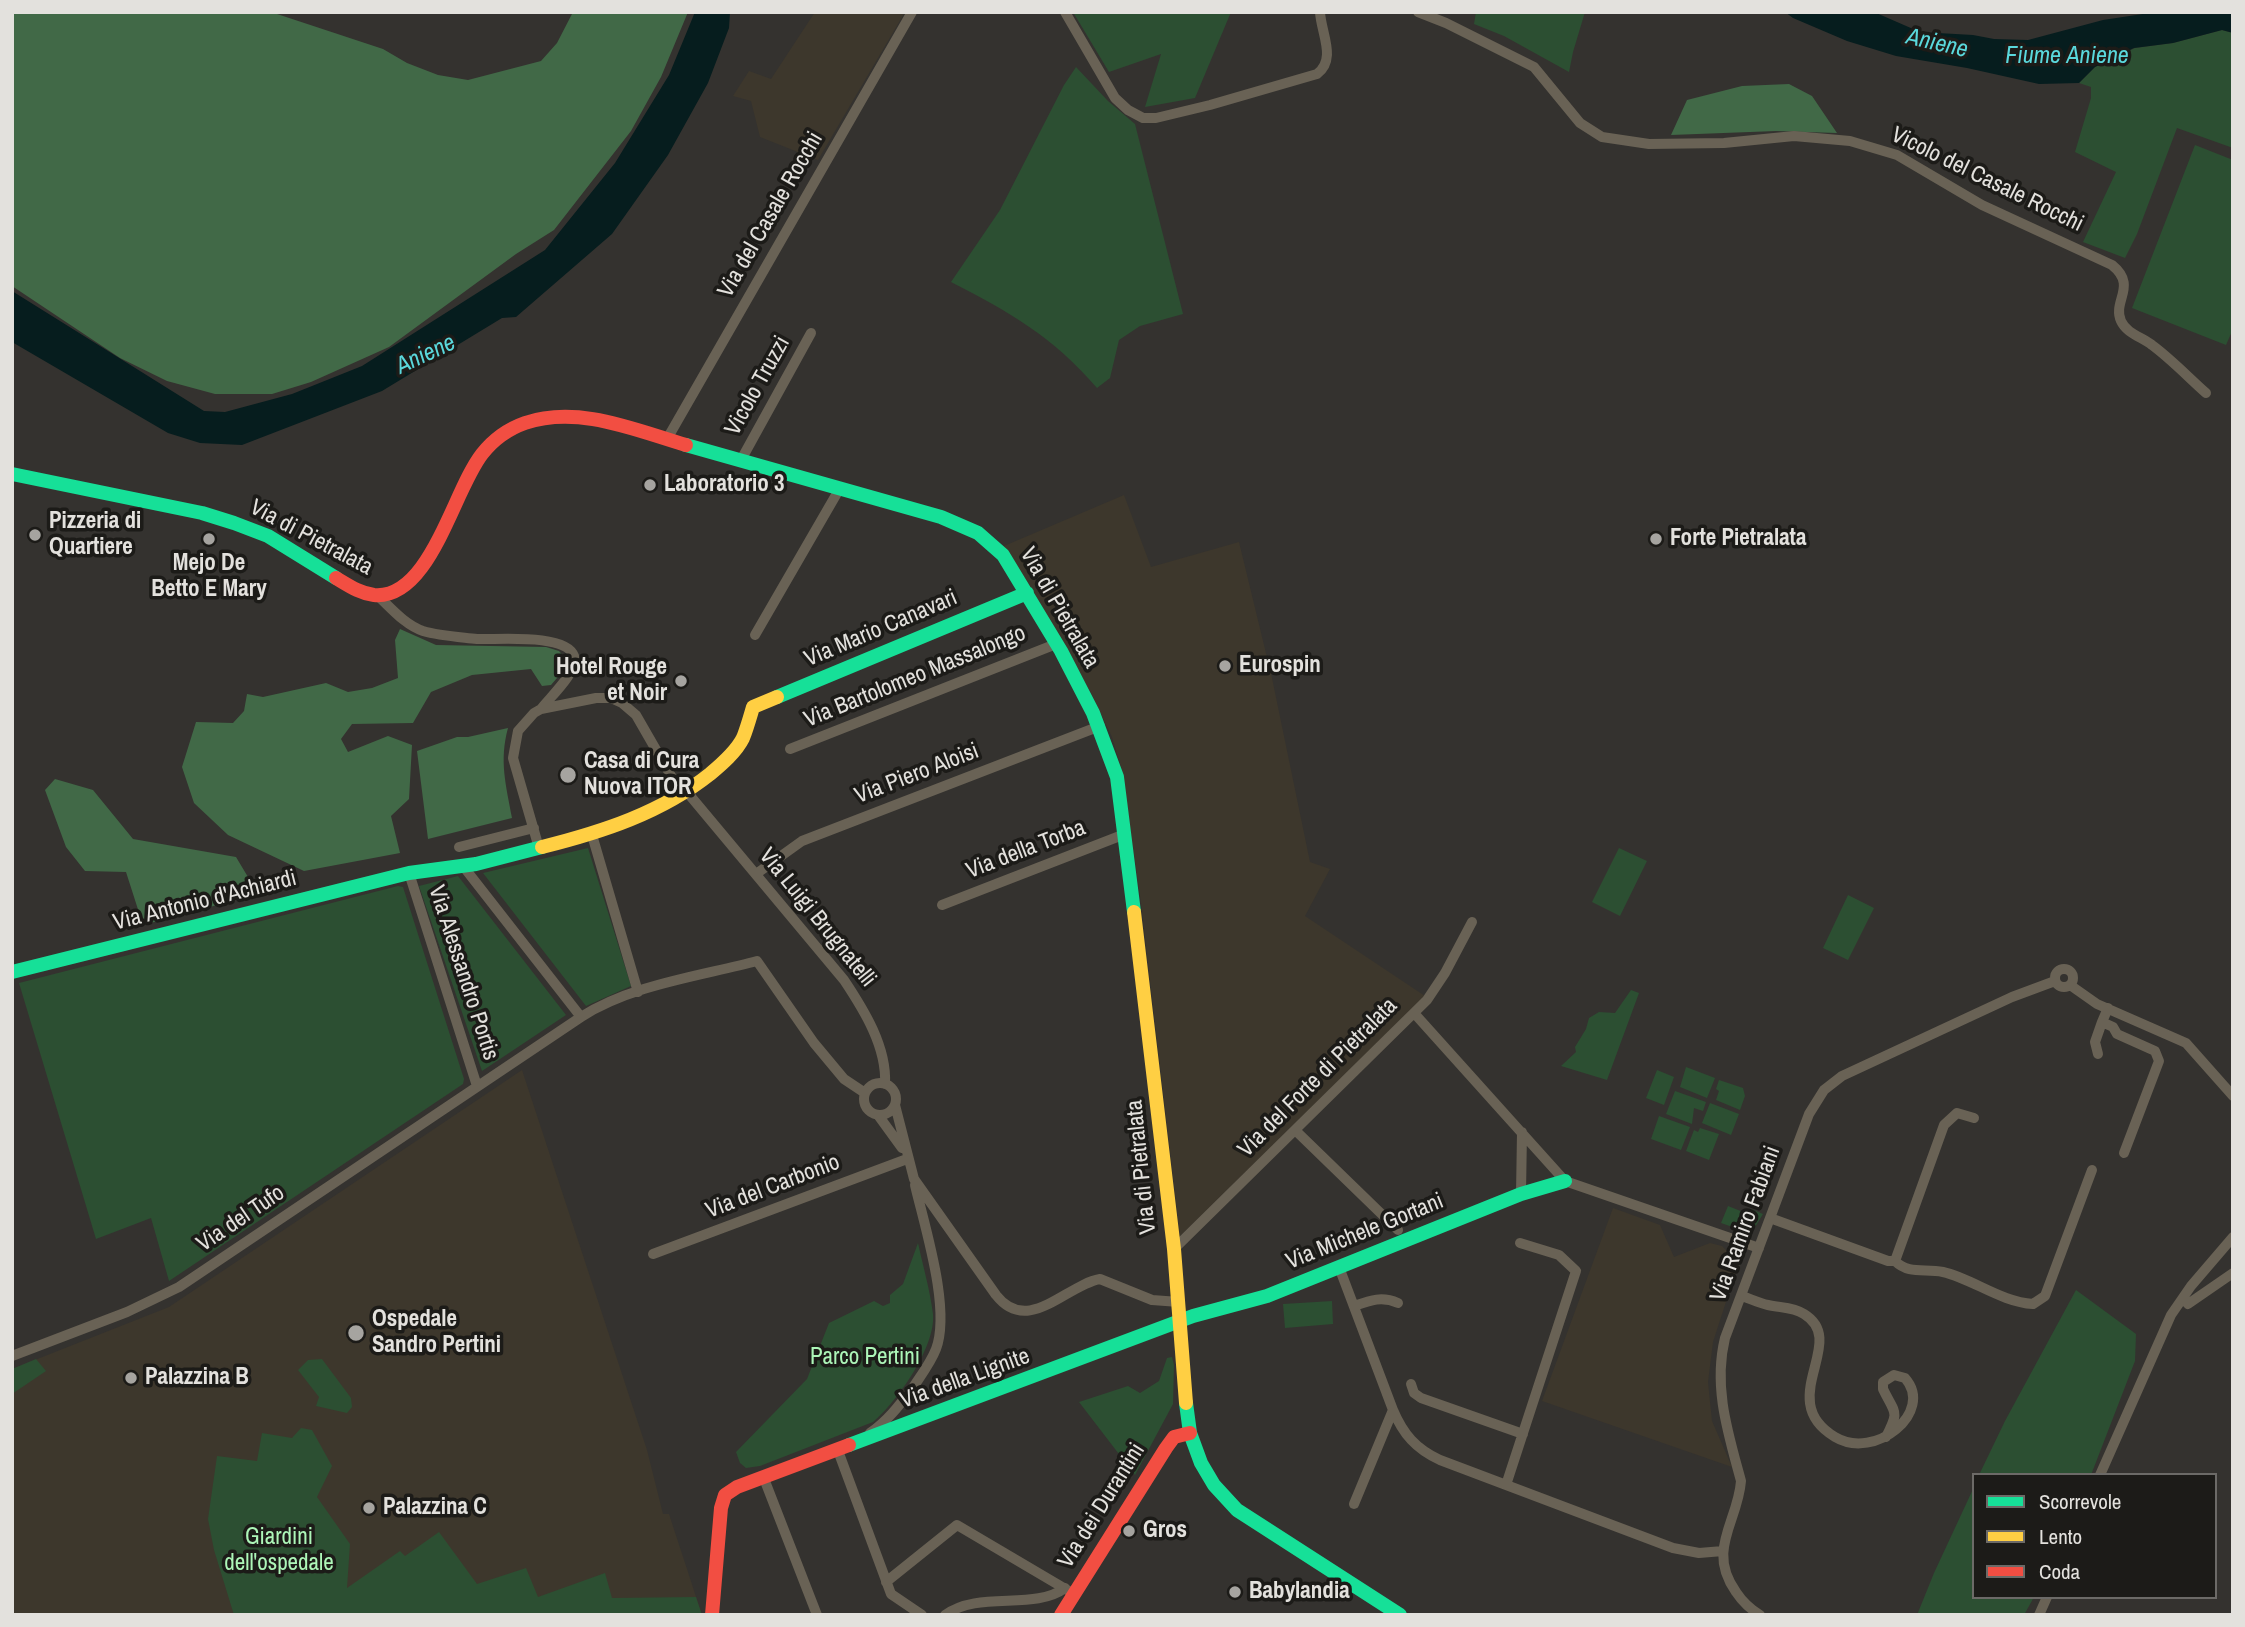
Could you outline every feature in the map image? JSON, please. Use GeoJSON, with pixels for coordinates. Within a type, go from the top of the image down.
{"type":"FeatureCollection","features":[{"type":"Feature","properties":{"kind":"street","name":"Via del Casale Rocchi"},"geometry":{"type":"LineString","coordinates":[[667,439],[912,12]]}},
{"type":"Feature","properties":{"kind":"street"},"geometry":{"type":"LineString","coordinates":[[1065,12],[1115,98],[1133,114],[1150,119],[1317,74],[1324,68],[1328,57],[1320,12]]}},
{"type":"Feature","properties":{"kind":"street","name":"Vicolo del Casale Rocchi"},"geometry":{"type":"LineString","coordinates":[[1418,12],[1534,67],[1580,123],[1602,137],[1649,144],[1812,136],[1850,141],[1897,155],[1982,205],[2115,268],[2124,284],[2120,316],[2123,324],[2130,332],[2150,343],[2206,393]]}},
{"type":"Feature","properties":{"kind":"street","name":"Vicolo Truzzi"},"geometry":{"type":"LineString","coordinates":[[741,460],[811,333]]}},
{"type":"Feature","properties":{"kind":"street","name":"Via di Pietralata"},"geometry":{"type":"LineString","coordinates":[[12,474],[202,513],[234,523],[268,536],[355,590],[377,595],[391,594],[403,589],[421,571],[474,467],[488,448],[507,432],[535,421],[579,417],[600,420],[941,517],[973,529],[1002,554],[1027,593],[1100,726],[1117,776],[1174,1249],[1184,1390],[1190,1433],[1197,1454],[1209,1479],[1237,1510],[1399,1615]]}},
{"type":"Feature","properties":{"kind":"street"},"geometry":{"type":"LineString","coordinates":[[755,635],[840,488]]}},
{"type":"Feature","properties":{"kind":"street","name":"Via Mario Canavari"},"geometry":{"type":"LineString","coordinates":[[753,707],[1027,593]]}},
{"type":"Feature","properties":{"kind":"street"},"geometry":{"type":"LineString","coordinates":[[377,595],[403,620],[421,631],[478,639],[552,642],[569,648],[574,657],[573,668],[541,709],[523,722],[513,752],[539,848]]}},
{"type":"Feature","properties":{"kind":"street","name":"Via Bartolomeo Massalongo"},"geometry":{"type":"LineString","coordinates":[[790,749],[1056,644]]}},
{"type":"Feature","properties":{"kind":"street","name":"Via Luigi Brugnatelli"},"geometry":{"type":"LineString","coordinates":[[541,709],[603,698],[622,703],[640,720],[674,781],[687,792],[756,874],[840,975],[855,997],[877,1042],[884,1066],[885,1084]]}},
{"type":"Feature","properties":{"kind":"street","name":"Via Antonio d'Achiardi"},"geometry":{"type":"LineString","coordinates":[[12,972],[409,873],[463,866],[592,835],[638,817],[687,792],[733,752],[744,735],[753,707]]}},
{"type":"Feature","properties":{"kind":"street","name":"Via Piero Aloisi"},"geometry":{"type":"LineString","coordinates":[[756,874],[802,841],[1100,726]]}},
{"type":"Feature","properties":{"kind":"street"},"geometry":{"type":"LineString","coordinates":[[459,847],[534,828]]}},
{"type":"Feature","properties":{"kind":"street","name":"Via della Torba"},"geometry":{"type":"LineString","coordinates":[[942,905],[1125,834]]}},
{"type":"Feature","properties":{"kind":"street"},"geometry":{"type":"LineString","coordinates":[[592,835],[638,992]]}},
{"type":"Feature","properties":{"kind":"street"},"geometry":{"type":"LineString","coordinates":[[463,866],[581,1017]]}},
{"type":"Feature","properties":{"kind":"street","name":"Via Alessandro Portis"},"geometry":{"type":"LineString","coordinates":[[409,873],[477,1086]]}},
{"type":"Feature","properties":{"kind":"street","name":"Via del Forte di Pietralata"},"geometry":{"type":"LineString","coordinates":[[1174,1249],[1414,1013],[1441,980],[1472,922]]}},
{"type":"Feature","properties":{"kind":"street","name":"Via del Tufo"},"geometry":{"type":"LineString","coordinates":[[12,1356],[127,1311],[179,1287],[581,1017],[603,1005],[638,992],[757,961],[814,1043],[844,1079],[865,1093]]}},
{"type":"Feature","properties":{"kind":"street","name":"Via Ramiro Fabiani"},"geometry":{"type":"LineString","coordinates":[[2055,981],[2056,973],[2060,969],[2066,969],[2073,977],[2070,985]]}},
{"type":"Feature","properties":{"kind":"street","name":"Via Ramiro Fabiani"},"geometry":{"type":"LineString","coordinates":[[2055,981],[2061,987],[2070,985],[2108,1009],[2186,1042],[2233,1096]]}},
{"type":"Feature","properties":{"kind":"street","name":"Via Ramiro Fabiani"},"geometry":{"type":"LineString","coordinates":[[1759,1615],[1730,1585],[1724,1567],[1726,1532],[1740,1493],[1741,1480],[1721,1399],[1721,1356],[1725,1338],[1809,1114],[1824,1090],[1835,1081],[2012,997],[2055,981]]}},
{"type":"Feature","properties":{"kind":"street"},"geometry":{"type":"LineString","coordinates":[[2098,1054],[2095,1042],[2108,1009]]}},
{"type":"Feature","properties":{"kind":"street"},"geometry":{"type":"LineString","coordinates":[[1414,1013],[1565,1181],[1759,1248]]}},
{"type":"Feature","properties":{"kind":"street"},"geometry":{"type":"LineString","coordinates":[[2102,1022],[2113,1027],[2117,1034],[2155,1051],[2159,1061],[2124,1153]]}},
{"type":"Feature","properties":{"kind":"street"},"geometry":{"type":"LineString","coordinates":[[861,1439],[884,1423],[895,1411],[931,1360],[942,1321],[936,1282],[894,1092],[885,1084],[874,1084],[865,1093],[865,1106],[878,1115],[886,1114],[895,1105]]}},
{"type":"Feature","properties":{"kind":"street"},"geometry":{"type":"LineString","coordinates":[[1895,1261],[1944,1125],[1957,1113],[1974,1118]]}},
{"type":"Feature","properties":{"kind":"street"},"geometry":{"type":"LineString","coordinates":[[878,1115],[906,1156]]}},
{"type":"Feature","properties":{"kind":"street"},"geometry":{"type":"LineString","coordinates":[[1295,1130],[1398,1230]]}},
{"type":"Feature","properties":{"kind":"street"},"geometry":{"type":"LineString","coordinates":[[1521,1194],[1522,1132]]}},
{"type":"Feature","properties":{"kind":"street","name":"Via del Carbonio"},"geometry":{"type":"LineString","coordinates":[[653,1254],[906,1156]]}},
{"type":"Feature","properties":{"kind":"street"},"geometry":{"type":"LineString","coordinates":[[1770,1218],[1888,1261],[1895,1261],[1910,1270],[1946,1273],[2028,1303],[2045,1296],[2092,1170]]}},
{"type":"Feature","properties":{"kind":"street"},"geometry":{"type":"LineString","coordinates":[[914,1179],[996,1295],[1010,1308],[1019,1311],[1040,1307],[1100,1279],[1152,1300],[1179,1302]]}},
{"type":"Feature","properties":{"kind":"street","name":"Via Michele Gortani"},"geometry":{"type":"LineString","coordinates":[[1181,1322],[1193,1316],[1267,1296],[1521,1194],[1565,1181]]}},
{"type":"Feature","properties":{"kind":"street"},"geometry":{"type":"LineString","coordinates":[[2101,1473],[2171,1315],[2233,1237]]}},
{"type":"Feature","properties":{"kind":"street"},"geometry":{"type":"LineString","coordinates":[[1506,1485],[1576,1271],[1559,1255],[1520,1243]]}},
{"type":"Feature","properties":{"kind":"street"},"geometry":{"type":"LineString","coordinates":[[1339,1267],[1393,1410],[1401,1428],[1419,1448],[1440,1460],[1673,1548],[1699,1553],[1723,1551]]}},
{"type":"Feature","properties":{"kind":"street"},"geometry":{"type":"LineString","coordinates":[[2183,1298],[2188,1304],[2233,1273]]}},
{"type":"Feature","properties":{"kind":"street"},"geometry":{"type":"LineString","coordinates":[[1742,1296],[1760,1303],[1797,1310],[1814,1322],[1821,1343],[1808,1395],[1814,1414],[1825,1429],[1842,1441],[1873,1443],[1886,1437],[1905,1420],[1913,1402],[1911,1386],[1899,1375],[1889,1376],[1882,1385],[1895,1412],[1886,1437]]}},
{"type":"Feature","properties":{"kind":"street"},"geometry":{"type":"LineString","coordinates":[[1354,1306],[1376,1298],[1387,1298],[1398,1303]]}},
{"type":"Feature","properties":{"kind":"street","name":"Via della Lignite"},"geometry":{"type":"LineString","coordinates":[[712,1615],[715,1551],[723,1499],[737,1487],[1181,1322]]}},
{"type":"Feature","properties":{"kind":"street"},"geometry":{"type":"LineString","coordinates":[[1411,1384],[1414,1393],[1421,1398],[1522,1434]]}},
{"type":"Feature","properties":{"kind":"street"},"geometry":{"type":"LineString","coordinates":[[1354,1504],[1393,1410]]}},
{"type":"Feature","properties":{"kind":"street"},"geometry":{"type":"LineString","coordinates":[[895,1411],[894,1422],[901,1427]]}},
{"type":"Feature","properties":{"kind":"street","name":"Via dei Durantini"},"geometry":{"type":"LineString","coordinates":[[1061,1615],[1069,1591],[1166,1448],[1174,1437],[1190,1433]]}},
{"type":"Feature","properties":{"kind":"street"},"geometry":{"type":"LineString","coordinates":[[837,1448],[891,1594],[922,1615]]}},
{"type":"Feature","properties":{"kind":"street"},"geometry":{"type":"LineString","coordinates":[[763,1476],[817,1615]]}},
{"type":"Feature","properties":{"kind":"street"},"geometry":{"type":"LineString","coordinates":[[886,1582],[957,1525],[1069,1591]]}},
{"type":"Feature","properties":{"kind":"street"},"geometry":{"type":"LineString","coordinates":[[945,1615],[969,1604],[1051,1596],[1069,1591]]}},
{"type":"Feature","properties":{"kind":"street"},"geometry":{"type":"LineString","coordinates":[[2039,1615],[2046,1599]]}},
{"type":"Feature","properties":{"kind":"shaded area"},"geometry":{"type":"Polygon","coordinates":[[[815,12],[905,12],[818,160],[760,137],[751,101],[733,96],[749,71],[771,79],[815,12]]]}},
{"type":"Feature","properties":{"kind":"shaded area"},"geometry":{"type":"Polygon","coordinates":[[[1124,495],[1151,567],[1239,542],[1272,678],[1310,862],[1330,869],[1305,916],[1425,996],[1180,1236],[1141,903],[1122,771],[1112,737],[1090,691],[1004,546],[1124,495]]]}},
{"type":"Feature","properties":{"kind":"shaded area","name":"Ospedale Sandro Pertini"},"geometry":{"type":"Polygon","coordinates":[[[522,1070],[647,1450],[663,1514],[669,1514],[702,1615],[12,1615],[12,1369],[169,1307],[522,1070]]]}},
{"type":"Feature","properties":{"kind":"shaded area"},"geometry":{"type":"Polygon","coordinates":[[[1613,1208],[1660,1225],[1674,1257],[1710,1243],[1722,1246],[1733,1257],[1736,1271],[1713,1342],[1708,1382],[1712,1421],[1732,1467],[1542,1401],[1613,1208]]]}},
{"type":"Feature","properties":{"kind":"green space"},"geometry":{"type":"Polygon","coordinates":[[[12,12],[271,12],[383,49],[407,63],[438,75],[468,80],[541,61],[557,43],[573,12],[688,12],[661,77],[631,131],[554,230],[516,254],[389,347],[311,382],[272,394],[215,394],[167,381],[120,358],[12,286],[12,12]]]}},
{"type":"Feature","properties":{"kind":"green space"},"geometry":{"type":"Polygon","coordinates":[[[1073,12],[1231,12],[1195,98],[1145,107],[1161,54],[1109,72],[1073,12]]]}},
{"type":"Feature","properties":{"kind":"green space"},"geometry":{"type":"Polygon","coordinates":[[[1476,12],[1585,12],[1569,72],[1504,36],[1474,24],[1476,12]]]}},
{"type":"Feature","properties":{"kind":"green space"},"geometry":{"type":"Polygon","coordinates":[[[2222,30],[2233,33],[2233,148],[2177,128],[2137,234],[2125,258],[2083,242],[2116,172],[2075,152],[2091,98],[2091,87],[2079,83],[2095,67],[2135,48],[2173,43],[2222,30]]]}},
{"type":"Feature","properties":{"kind":"green space"},"geometry":{"type":"Polygon","coordinates":[[[1076,67],[1108,101],[1135,124],[1183,314],[1140,326],[1119,340],[1110,378],[1097,388],[1064,354],[1030,327],[951,282],[1000,210],[1064,85],[1076,67]]]}},
{"type":"Feature","properties":{"kind":"green space"},"geometry":{"type":"Polygon","coordinates":[[[1789,84],[1812,96],[1837,133],[1776,131],[1671,135],[1687,100],[1742,86],[1789,84]]]}},
{"type":"Feature","properties":{"kind":"green space"},"geometry":{"type":"Polygon","coordinates":[[[2195,145],[2233,160],[2233,329],[2226,345],[2132,308],[2195,145]]]}},
{"type":"Feature","properties":{"kind":"green space"},"geometry":{"type":"Polygon","coordinates":[[[400,629],[436,645],[546,647],[559,651],[567,660],[563,671],[551,685],[542,686],[531,669],[472,675],[431,692],[413,723],[352,724],[341,739],[348,752],[388,736],[412,745],[409,799],[391,816],[400,853],[304,871],[228,835],[194,803],[182,767],[196,722],[233,723],[244,711],[247,694],[263,697],[326,683],[348,692],[372,688],[398,678],[395,640],[400,629]]]}},
{"type":"Feature","properties":{"kind":"green space"},"geometry":{"type":"Polygon","coordinates":[[[508,728],[504,762],[512,818],[428,839],[417,751],[457,737],[508,728]]]}},
{"type":"Feature","properties":{"kind":"green space"},"geometry":{"type":"Polygon","coordinates":[[[55,779],[93,790],[133,839],[236,857],[251,882],[221,904],[143,925],[126,872],[85,871],[66,847],[45,790],[55,779]]]}},
{"type":"Feature","properties":{"kind":"green space"},"geometry":{"type":"Polygon","coordinates":[[[588,848],[631,986],[586,1006],[483,873],[588,848]]]}},
{"type":"Feature","properties":{"kind":"green space"},"geometry":{"type":"Polygon","coordinates":[[[1619,848],[1647,861],[1620,916],[1592,902],[1619,848]]]}},
{"type":"Feature","properties":{"kind":"green space"},"geometry":{"type":"Polygon","coordinates":[[[458,876],[566,1015],[482,1071],[419,886],[458,876]]]}},
{"type":"Feature","properties":{"kind":"green space"},"geometry":{"type":"Polygon","coordinates":[[[398,886],[403,887],[464,1079],[463,1084],[169,1281],[151,1218],[96,1239],[19,983],[398,886]]]}},
{"type":"Feature","properties":{"kind":"green space"},"geometry":{"type":"Polygon","coordinates":[[[1848,895],[1874,908],[1848,960],[1823,948],[1848,895]]]}},
{"type":"Feature","properties":{"kind":"green space"},"geometry":{"type":"Polygon","coordinates":[[[1631,990],[1639,993],[1607,1080],[1561,1066],[1576,1052],[1575,1047],[1589,1018],[1599,1012],[1615,1013],[1631,990]]]}},
{"type":"Feature","properties":{"kind":"green space"},"geometry":{"type":"Polygon","coordinates":[[[1686,1067],[1715,1078],[1707,1098],[1680,1087],[1686,1067]]]}},
{"type":"Feature","properties":{"kind":"green space"},"geometry":{"type":"Polygon","coordinates":[[[1657,1070],[1674,1077],[1664,1105],[1646,1098],[1657,1070]]]}},
{"type":"Feature","properties":{"kind":"green space"},"geometry":{"type":"Polygon","coordinates":[[[1719,1080],[1743,1088],[1745,1096],[1740,1110],[1716,1100],[1719,1080]]]}},
{"type":"Feature","properties":{"kind":"green space"},"geometry":{"type":"Polygon","coordinates":[[[1675,1091],[1706,1102],[1703,1111],[1694,1108],[1692,1124],[1666,1114],[1675,1091]]]}},
{"type":"Feature","properties":{"kind":"green space"},"geometry":{"type":"Polygon","coordinates":[[[1710,1103],[1739,1114],[1731,1135],[1702,1123],[1710,1103]]]}},
{"type":"Feature","properties":{"kind":"green space"},"geometry":{"type":"Polygon","coordinates":[[[1659,1116],[1690,1127],[1681,1150],[1651,1139],[1659,1116]]]}},
{"type":"Feature","properties":{"kind":"green space"},"geometry":{"type":"Polygon","coordinates":[[[1700,1128],[1719,1134],[1709,1160],[1686,1151],[1694,1130],[1698,1132],[1700,1128]]]}},
{"type":"Feature","properties":{"kind":"green space"},"geometry":{"type":"Polygon","coordinates":[[[1728,1206],[1748,1214],[1751,1209],[1763,1214],[1755,1227],[1741,1230],[1721,1223],[1728,1206]]]}},
{"type":"Feature","properties":{"kind":"green space","name":"Parco Pertini"},"geometry":{"type":"Polygon","coordinates":[[[918,1243],[932,1305],[932,1327],[922,1357],[904,1387],[873,1422],[760,1466],[746,1468],[740,1463],[736,1452],[807,1379],[829,1323],[874,1301],[883,1306],[890,1303],[890,1295],[903,1284],[918,1243]]]}},
{"type":"Feature","properties":{"kind":"green space"},"geometry":{"type":"Polygon","coordinates":[[[2076,1290],[2136,1334],[2135,1361],[2092,1473],[1980,1473],[2076,1290]]]}},
{"type":"Feature","properties":{"kind":"green space"},"geometry":{"type":"Polygon","coordinates":[[[1332,1301],[1333,1324],[1285,1328],[1283,1304],[1332,1301]]]}},
{"type":"Feature","properties":{"kind":"green space"},"geometry":{"type":"Polygon","coordinates":[[[1172,1357],[1173,1404],[1135,1475],[1079,1402],[1128,1386],[1140,1393],[1159,1381],[1167,1358],[1172,1357]]]}},
{"type":"Feature","properties":{"kind":"green space"},"geometry":{"type":"Polygon","coordinates":[[[36,1359],[46,1371],[12,1394],[12,1369],[36,1359]]]}},
{"type":"Feature","properties":{"kind":"green space"},"geometry":{"type":"Polygon","coordinates":[[[322,1359],[351,1398],[352,1407],[347,1413],[316,1406],[319,1397],[298,1370],[308,1360],[322,1359]]]}},
{"type":"Feature","properties":{"kind":"green space","name":"Giardini dell'ospedale"},"geometry":{"type":"Polygon","coordinates":[[[301,1428],[312,1430],[332,1466],[317,1497],[350,1544],[347,1588],[400,1551],[405,1556],[439,1532],[477,1584],[526,1568],[538,1597],[605,1573],[612,1598],[696,1597],[702,1615],[234,1615],[214,1550],[208,1519],[217,1456],[257,1461],[262,1433],[292,1438],[301,1428]]]}},
{"type":"Feature","properties":{"kind":"green space"},"geometry":{"type":"Polygon","coordinates":[[[1972,1491],[1972,1599],[2033,1599],[2024,1615],[1917,1615],[1972,1491]]]}},
{"type":"Feature","properties":{"kind":"water","name":"Aniene"},"geometry":{"type":"Polygon","coordinates":[[[695,12],[730,12],[729,28],[708,83],[668,155],[612,234],[516,317],[502,318],[382,391],[242,445],[200,443],[168,433],[12,342],[12,291],[204,411],[225,412],[292,394],[362,366],[545,250],[615,163],[669,75],[695,12]]]}},
{"type":"Feature","properties":{"kind":"water","name":"Fiume Aniene"},"geometry":{"type":"Polygon","coordinates":[[[1785,12],[1874,12],[1920,32],[2028,40],[2103,20],[2156,12],[2233,12],[2233,33],[2222,30],[2173,43],[2134,48],[2095,67],[2079,83],[2039,84],[1896,56],[1847,41],[1785,12]]]}},
{"type":"Feature","properties":{"kind":"traffic: fast"},"geometry":{"type":"LineString","coordinates":[[686,445],[941,517],[978,533],[1003,555],[1061,651],[1093,713],[1117,777],[1134,912]]}},
{"type":"Feature","properties":{"kind":"traffic: fast"},"geometry":{"type":"LineString","coordinates":[[12,474],[202,513],[234,523],[268,536],[336,578]]}},
{"type":"Feature","properties":{"kind":"traffic: fast"},"geometry":{"type":"LineString","coordinates":[[777,697],[1027,593]]}},
{"type":"Feature","properties":{"kind":"traffic: fast"},"geometry":{"type":"LineString","coordinates":[[12,972],[409,873],[476,864],[542,847]]}},
{"type":"Feature","properties":{"kind":"traffic: fast"},"geometry":{"type":"LineString","coordinates":[[849,1445],[1193,1316],[1267,1296],[1521,1194],[1565,1181]]}},
{"type":"Feature","properties":{"kind":"traffic: fast"},"geometry":{"type":"LineString","coordinates":[[1186,1403],[1190,1433],[1201,1463],[1214,1485],[1237,1510],[1400,1615]]}},
{"type":"Feature","properties":{"kind":"traffic: slow"},"geometry":{"type":"LineString","coordinates":[[542,847],[630,820],[691,788],[737,748],[753,707],[777,697]]}},
{"type":"Feature","properties":{"kind":"traffic: slow"},"geometry":{"type":"LineString","coordinates":[[1134,912],[1174,1249],[1186,1403]]}},
{"type":"Feature","properties":{"kind":"traffic: jam"},"geometry":{"type":"LineString","coordinates":[[336,578],[359,591],[374,595],[394,592],[410,580],[438,540],[482,454],[501,436],[525,423],[545,418],[586,418],[686,445]]}},
{"type":"Feature","properties":{"kind":"traffic: jam"},"geometry":{"type":"LineString","coordinates":[[1061,1615],[1166,1448],[1174,1437],[1190,1433]]}},
{"type":"Feature","properties":{"kind":"traffic: jam"},"geometry":{"type":"LineString","coordinates":[[712,1615],[721,1508],[725,1495],[737,1487],[849,1445]]}},
{"type":"Feature","properties":{"kind":"place","name":"Laboratorio 3"},"geometry":{"type":"Point","coordinates":[650,485]}},
{"type":"Feature","properties":{"kind":"place","name":"Pizzeria di Quartiere"},"geometry":{"type":"Point","coordinates":[35,535]}},
{"type":"Feature","properties":{"kind":"place","name":"Mejo De Betto E Mary"},"geometry":{"type":"Point","coordinates":[209,539]}},
{"type":"Feature","properties":{"kind":"place","name":"Forte Pietralata"},"geometry":{"type":"Point","coordinates":[1656,539]}},
{"type":"Feature","properties":{"kind":"place","name":"Eurospin"},"geometry":{"type":"Point","coordinates":[1225,666]}},
{"type":"Feature","properties":{"kind":"place","name":"Hotel Rouge et Noir"},"geometry":{"type":"Point","coordinates":[681,681]}},
{"type":"Feature","properties":{"kind":"place","name":"Casa di Cura Nuova ITOR"},"geometry":{"type":"Point","coordinates":[568,775]}},
{"type":"Feature","properties":{"kind":"place","name":"Ospedale Sandro Pertini"},"geometry":{"type":"Point","coordinates":[356,1333]}},
{"type":"Feature","properties":{"kind":"place","name":"Palazzina B"},"geometry":{"type":"Point","coordinates":[131,1378]}},
{"type":"Feature","properties":{"kind":"place","name":"Palazzina C"},"geometry":{"type":"Point","coordinates":[369,1508]}},
{"type":"Feature","properties":{"kind":"place","name":"Gros"},"geometry":{"type":"Point","coordinates":[1129,1531]}},
{"type":"Feature","properties":{"kind":"place","name":"Babylandia"},"geometry":{"type":"Point","coordinates":[1235,1592]}}]}
